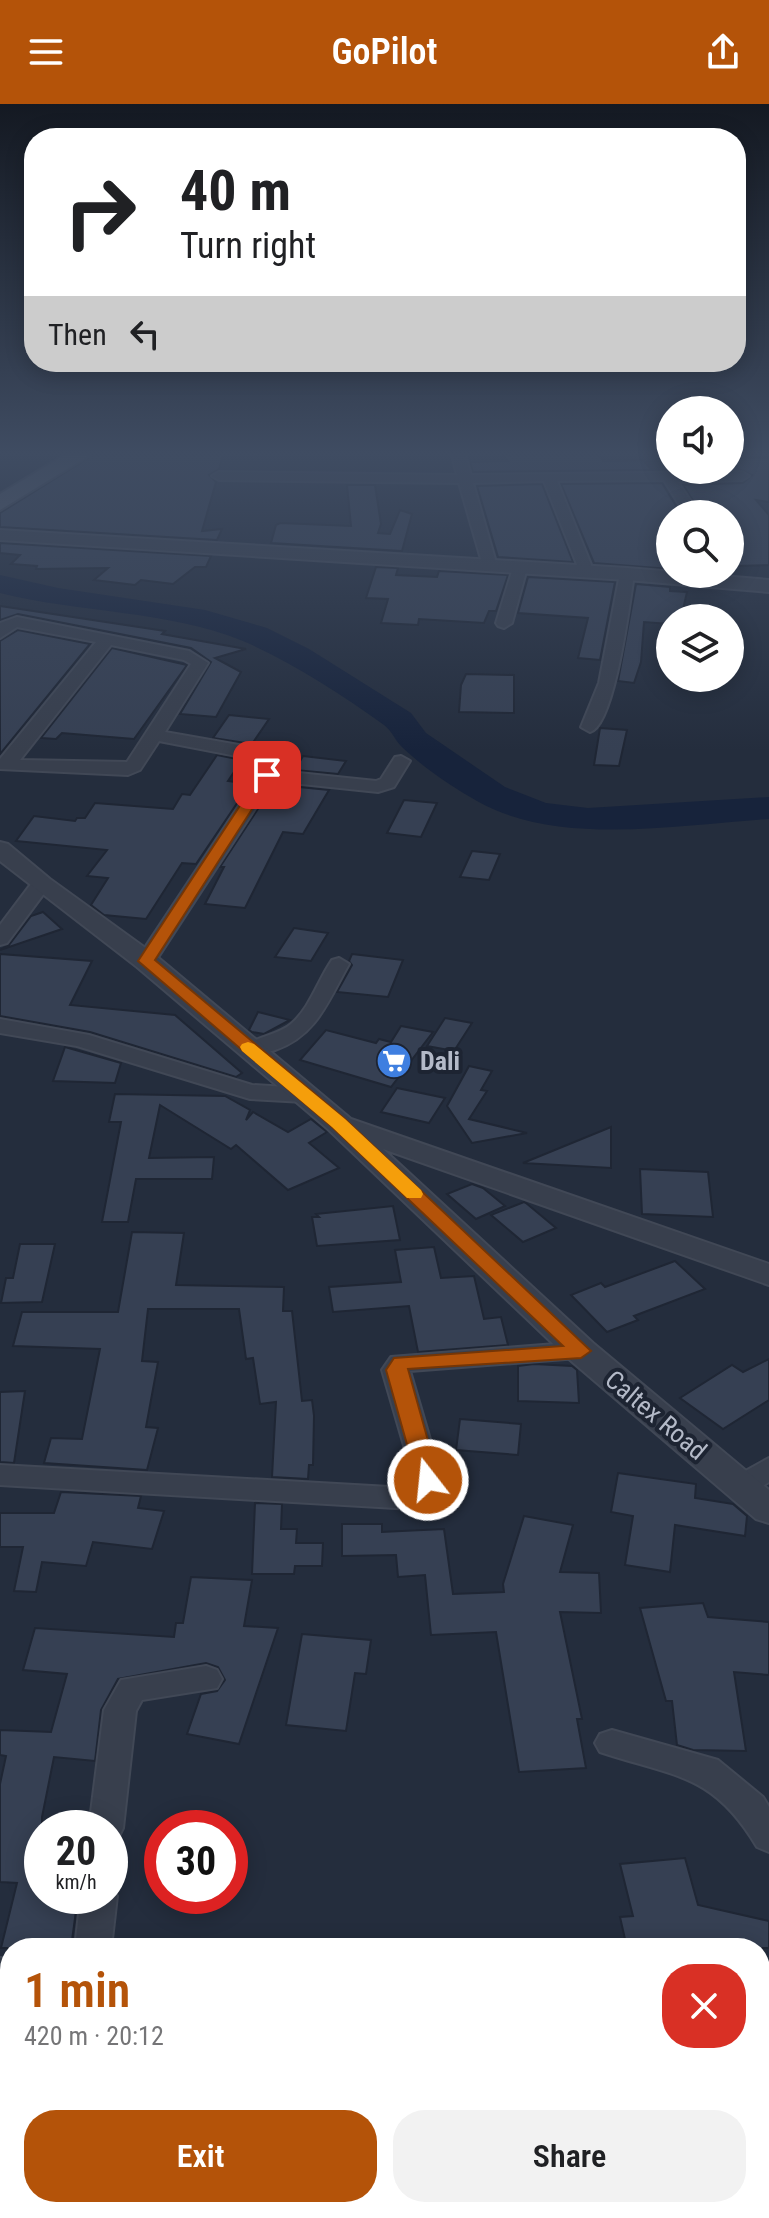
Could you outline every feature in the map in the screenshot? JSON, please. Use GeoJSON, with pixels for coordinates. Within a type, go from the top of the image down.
{"type":"FeatureCollection","features":[{"type":"Feature","properties":{"kind":"street"},"geometry":{"type":"LineString","coordinates":[[295,554],[656,575]]}},
{"type":"Feature","properties":{"kind":"street"},"geometry":{"type":"LineString","coordinates":[[486,554],[490,566]]}},
{"type":"Feature","properties":{"kind":"street"},"geometry":{"type":"LineString","coordinates":[[580,554],[587,572]]}},
{"type":"Feature","properties":{"kind":"street"},"geometry":{"type":"LineString","coordinates":[[504,623],[520,568]]}},
{"type":"Feature","properties":{"kind":"street"},"geometry":{"type":"LineString","coordinates":[[590,727],[607,683],[627,574]]}},
{"type":"Feature","properties":{"kind":"street"},"geometry":{"type":"LineString","coordinates":[[744,581],[769,586]]}},
{"type":"Feature","properties":{"kind":"street"},"geometry":{"type":"LineString","coordinates":[[0,633],[9,623],[17,622],[189,656],[200,663],[134,766],[121,772],[3,764]]}},
{"type":"Feature","properties":{"kind":"street"},"geometry":{"type":"LineString","coordinates":[[3,764],[106,641]]}},
{"type":"Feature","properties":{"kind":"street"},"geometry":{"type":"LineString","coordinates":[[146,961],[277,761],[272,756],[153,735]]}},
{"type":"Feature","properties":{"kind":"street"},"geometry":{"type":"LineString","coordinates":[[267,775],[378,787],[388,783],[401,761]]}},
{"type":"Feature","properties":{"kind":"street","name":"Caltex Road"},"geometry":{"type":"LineString","coordinates":[[0,849],[41,884],[146,961],[338,1123],[581,1351],[769,1510]]}},
{"type":"Feature","properties":{"kind":"street"},"geometry":{"type":"LineString","coordinates":[[0,939],[41,884]]}},
{"type":"Feature","properties":{"kind":"street"},"geometry":{"type":"LineString","coordinates":[[252,1050],[281,1042],[299,1032],[310,1020],[316,1002],[339,964]]}},
{"type":"Feature","properties":{"kind":"street"},"geometry":{"type":"LineString","coordinates":[[0,1026],[81,1040],[250,1092],[304,1095]]}},
{"type":"Feature","properties":{"kind":"street"},"geometry":{"type":"LineString","coordinates":[[338,1123],[594,1216],[769,1275]]}},
{"type":"Feature","properties":{"kind":"street"},"geometry":{"type":"LineString","coordinates":[[0,1475],[413,1499],[423,1491],[428,1480],[396,1370],[401,1363],[581,1351]]}},
{"type":"Feature","properties":{"kind":"street"},"geometry":{"type":"LineString","coordinates":[[741,1486],[769,1468]]}},
{"type":"Feature","properties":{"kind":"street"},"geometry":{"type":"LineString","coordinates":[[108,1810],[120,1710],[132,1689],[206,1679]]}},
{"type":"Feature","properties":{"kind":"street"},"geometry":{"type":"LineString","coordinates":[[612,1743],[706,1770],[751,1807],[769,1837]]}},
{"type":"Feature","properties":{"kind":"street"},"geometry":{"type":"LineString","coordinates":[[94,1938],[97,1914]]}},
{"type":"Feature","properties":{"kind":"building"},"geometry":{"type":"Polygon","coordinates":[[[7,554],[211,556],[206,567],[195,567],[173,584],[141,580],[135,585],[94,580],[108,568],[36,569],[37,566],[11,564],[20,555],[7,554]]]}},
{"type":"Feature","properties":{"kind":"building"},"geometry":{"type":"Polygon","coordinates":[[[497,554],[570,554],[573,562],[498,557],[497,554]]]}},
{"type":"Feature","properties":{"kind":"building"},"geometry":{"type":"Polygon","coordinates":[[[590,554],[656,554],[656,568],[594,563],[590,554]]]}},
{"type":"Feature","properties":{"kind":"building"},"geometry":{"type":"Polygon","coordinates":[[[744,554],[769,554],[769,565],[744,566],[744,554]]]}},
{"type":"Feature","properties":{"kind":"building"},"geometry":{"type":"Polygon","coordinates":[[[376,567],[398,568],[396,575],[437,577],[439,571],[508,575],[496,611],[489,611],[484,623],[419,619],[418,625],[381,623],[388,599],[366,598],[376,567]]]}},
{"type":"Feature","properties":{"kind":"building"},"geometry":{"type":"Polygon","coordinates":[[[528,577],[615,582],[600,660],[578,658],[588,618],[518,613],[528,577]]]}},
{"type":"Feature","properties":{"kind":"building"},"geometry":{"type":"Polygon","coordinates":[[[636,584],[687,592],[684,604],[656,604],[656,623],[644,622],[641,662],[634,683],[618,681],[636,584]]]}},
{"type":"Feature","properties":{"kind":"building"},"geometry":{"type":"Polygon","coordinates":[[[0,606],[165,631],[162,634],[246,649],[215,658],[241,672],[216,717],[180,714],[211,662],[191,648],[18,614],[0,620],[0,606]]]}},
{"type":"Feature","properties":{"kind":"building"},"geometry":{"type":"Polygon","coordinates":[[[18,630],[90,644],[0,754],[0,641],[18,630]]]}},
{"type":"Feature","properties":{"kind":"building"},"geometry":{"type":"Polygon","coordinates":[[[112,648],[187,665],[134,739],[62,733],[56,739],[41,738],[112,648]]]}},
{"type":"Feature","properties":{"kind":"building"},"geometry":{"type":"Polygon","coordinates":[[[466,674],[514,675],[514,713],[459,712],[461,685],[466,674]]]}},
{"type":"Feature","properties":{"kind":"building"},"geometry":{"type":"Polygon","coordinates":[[[229,715],[269,719],[252,744],[213,738],[229,715]]]}},
{"type":"Feature","properties":{"kind":"building"},"geometry":{"type":"Polygon","coordinates":[[[600,728],[627,730],[619,766],[594,765],[600,728]]]}},
{"type":"Feature","properties":{"kind":"building"},"geometry":{"type":"Polygon","coordinates":[[[217,755],[242,760],[228,781],[250,784],[196,864],[182,863],[146,919],[104,915],[91,905],[108,878],[87,876],[107,850],[16,841],[34,816],[75,821],[85,818],[95,803],[173,809],[182,794],[190,795],[217,755]]]}},
{"type":"Feature","properties":{"kind":"building"},"geometry":{"type":"Polygon","coordinates":[[[303,756],[346,761],[338,774],[295,770],[303,756]]]}},
{"type":"Feature","properties":{"kind":"building"},"geometry":{"type":"Polygon","coordinates":[[[273,786],[329,790],[303,834],[283,832],[245,908],[205,904],[224,867],[220,867],[273,786]]]}},
{"type":"Feature","properties":{"kind":"building"},"geometry":{"type":"Polygon","coordinates":[[[404,800],[437,803],[421,837],[387,833],[404,800]]]}},
{"type":"Feature","properties":{"kind":"building"},"geometry":{"type":"Polygon","coordinates":[[[472,851],[500,854],[489,880],[460,877],[472,851]]]}},
{"type":"Feature","properties":{"kind":"building"},"geometry":{"type":"Polygon","coordinates":[[[43,912],[62,929],[0,950],[9,945],[31,916],[43,912]]]}},
{"type":"Feature","properties":{"kind":"building"},"geometry":{"type":"Polygon","coordinates":[[[294,928],[328,933],[311,961],[275,957],[294,928]]]}},
{"type":"Feature","properties":{"kind":"building"},"geometry":{"type":"Polygon","coordinates":[[[0,954],[92,961],[70,1005],[175,1015],[242,1073],[236,1077],[90,1032],[0,1016],[0,954]]]}},
{"type":"Feature","properties":{"kind":"building"},"geometry":{"type":"Polygon","coordinates":[[[352,954],[403,960],[388,997],[337,992],[352,965],[349,961],[352,954]]]}},
{"type":"Feature","properties":{"kind":"building"},"geometry":{"type":"Polygon","coordinates":[[[258,1012],[290,1020],[264,1034],[252,1032],[249,1030],[258,1012]]]}},
{"type":"Feature","properties":{"kind":"building"},"geometry":{"type":"Polygon","coordinates":[[[445,1018],[472,1023],[454,1051],[427,1046],[445,1018]]]}},
{"type":"Feature","properties":{"kind":"building"},"geometry":{"type":"Polygon","coordinates":[[[401,1026],[433,1032],[391,1087],[300,1060],[326,1030],[376,1043],[379,1039],[391,1042],[401,1026]]]}},
{"type":"Feature","properties":{"kind":"building"},"geometry":{"type":"Polygon","coordinates":[[[65,1047],[121,1063],[115,1083],[53,1081],[65,1047]]]}},
{"type":"Feature","properties":{"kind":"building"},"geometry":{"type":"Polygon","coordinates":[[[469,1066],[492,1071],[481,1090],[487,1091],[469,1119],[527,1133],[472,1143],[447,1106],[469,1066]]]}},
{"type":"Feature","properties":{"kind":"building"},"geometry":{"type":"Polygon","coordinates":[[[397,1088],[445,1098],[429,1123],[381,1112],[397,1088]]]}},
{"type":"Feature","properties":{"kind":"building"},"geometry":{"type":"Polygon","coordinates":[[[115,1094],[225,1096],[250,1110],[246,1120],[253,1112],[288,1132],[311,1119],[327,1132],[309,1143],[339,1168],[288,1190],[236,1145],[231,1149],[160,1105],[149,1158],[214,1157],[212,1179],[136,1179],[128,1222],[102,1222],[121,1122],[109,1122],[115,1094]]]}},
{"type":"Feature","properties":{"kind":"building"},"geometry":{"type":"Polygon","coordinates":[[[611,1127],[611,1168],[523,1163],[611,1127]]]}},
{"type":"Feature","properties":{"kind":"building"},"geometry":{"type":"Polygon","coordinates":[[[640,1169],[708,1172],[713,1217],[642,1214],[640,1169]]]}},
{"type":"Feature","properties":{"kind":"building"},"geometry":{"type":"Polygon","coordinates":[[[472,1184],[483,1188],[505,1206],[476,1219],[447,1194],[472,1184]]]}},
{"type":"Feature","properties":{"kind":"building"},"geometry":{"type":"Polygon","coordinates":[[[524,1202],[556,1228],[523,1242],[491,1215],[524,1202]]]}},
{"type":"Feature","properties":{"kind":"building"},"geometry":{"type":"Polygon","coordinates":[[[393,1206],[400,1240],[317,1246],[312,1217],[319,1217],[316,1214],[393,1206]]]}},
{"type":"Feature","properties":{"kind":"building"},"geometry":{"type":"Polygon","coordinates":[[[132,1232],[184,1233],[176,1285],[284,1287],[283,1311],[292,1311],[302,1401],[312,1400],[314,1416],[313,1465],[309,1465],[308,1479],[272,1477],[276,1402],[260,1404],[253,1358],[246,1359],[239,1309],[148,1309],[142,1361],[158,1362],[146,1427],[158,1428],[147,1470],[44,1463],[51,1438],[82,1439],[100,1349],[13,1346],[22,1312],[118,1312],[132,1232]]]}},
{"type":"Feature","properties":{"kind":"building"},"geometry":{"type":"Polygon","coordinates":[[[20,1244],[55,1244],[42,1302],[1,1303],[6,1278],[13,1278],[20,1244]]]}},
{"type":"Feature","properties":{"kind":"building"},"geometry":{"type":"Polygon","coordinates":[[[434,1247],[441,1278],[474,1276],[484,1319],[501,1317],[508,1345],[418,1352],[409,1306],[333,1312],[329,1287],[401,1282],[395,1250],[434,1247]]]}},
{"type":"Feature","properties":{"kind":"building"},"geometry":{"type":"Polygon","coordinates":[[[675,1261],[705,1289],[634,1316],[638,1320],[607,1332],[571,1295],[601,1283],[605,1287],[675,1261]]]}},
{"type":"Feature","properties":{"kind":"building"},"geometry":{"type":"Polygon","coordinates":[[[769,1359],[769,1400],[723,1429],[680,1398],[732,1365],[743,1372],[769,1359]]]}},
{"type":"Feature","properties":{"kind":"building"},"geometry":{"type":"Polygon","coordinates":[[[518,1366],[572,1366],[577,1370],[579,1403],[518,1401],[518,1366]]]}},
{"type":"Feature","properties":{"kind":"building"},"geometry":{"type":"Polygon","coordinates":[[[25,1391],[14,1463],[0,1462],[0,1392],[25,1391]]]}},
{"type":"Feature","properties":{"kind":"building"},"geometry":{"type":"Polygon","coordinates":[[[460,1419],[521,1424],[518,1455],[456,1450],[460,1419]]]}},
{"type":"Feature","properties":{"kind":"building"},"geometry":{"type":"Polygon","coordinates":[[[618,1473],[696,1484],[695,1498],[733,1504],[747,1516],[745,1536],[675,1525],[670,1572],[625,1565],[633,1516],[611,1512],[618,1473]]]}},
{"type":"Feature","properties":{"kind":"building"},"geometry":{"type":"Polygon","coordinates":[[[61,1492],[141,1496],[138,1508],[164,1511],[152,1549],[93,1542],[86,1566],[42,1562],[36,1592],[14,1591],[23,1547],[0,1547],[0,1513],[54,1513],[61,1492]]]}},
{"type":"Feature","properties":{"kind":"building"},"geometry":{"type":"Polygon","coordinates":[[[255,1503],[282,1504],[281,1529],[297,1529],[296,1543],[323,1543],[322,1566],[295,1566],[294,1574],[252,1574],[255,1503]]]}},
{"type":"Feature","properties":{"kind":"building"},"geometry":{"type":"Polygon","coordinates":[[[524,1516],[573,1525],[560,1572],[599,1573],[601,1613],[560,1612],[582,1719],[577,1719],[586,1768],[519,1772],[496,1632],[431,1635],[425,1575],[398,1577],[396,1555],[342,1556],[342,1524],[382,1524],[382,1532],[444,1529],[453,1594],[504,1592],[503,1584],[524,1516]]]}},
{"type":"Feature","properties":{"kind":"building"},"geometry":{"type":"Polygon","coordinates":[[[191,1577],[252,1580],[244,1626],[278,1628],[239,1744],[187,1734],[201,1694],[217,1691],[225,1680],[218,1667],[206,1663],[118,1679],[101,1710],[95,1761],[54,1757],[43,1810],[24,1810],[24,1914],[76,1914],[72,1938],[3,1938],[17,1883],[0,1882],[0,1784],[6,1756],[0,1755],[0,1730],[51,1732],[67,1674],[23,1670],[35,1628],[174,1637],[176,1623],[183,1623],[191,1577]]]}},
{"type":"Feature","properties":{"kind":"building"},"geometry":{"type":"Polygon","coordinates":[[[703,1603],[708,1617],[769,1622],[769,1675],[734,1672],[746,1751],[693,1750],[677,1745],[672,1701],[666,1701],[640,1608],[703,1603]]]}},
{"type":"Feature","properties":{"kind":"building"},"geometry":{"type":"Polygon","coordinates":[[[302,1634],[371,1640],[366,1674],[355,1673],[346,1731],[286,1725],[302,1634]]]}},
{"type":"Feature","properties":{"kind":"building"},"geometry":{"type":"Polygon","coordinates":[[[685,1858],[698,1905],[769,1921],[769,1938],[625,1938],[620,1917],[633,1916],[620,1864],[685,1858]]]}},
{"type":"Feature","properties":{"kind":"waterway"},"geometry":{"type":"LineString","coordinates":[[0,584],[58,597],[205,619],[255,635],[298,656],[399,720],[414,740],[492,795],[539,813],[588,819],[769,808]]}},
{"type":"Feature","properties":{"kind":"slow traffic"},"geometry":{"type":"LineString","coordinates":[[248,1047],[338,1123],[414,1194]]}},
{"type":"Feature","properties":{"kind":"place","name":"Dali"},"geometry":{"type":"Point","coordinates":[394,1061]}},
{"type":"Feature","properties":{"kind":"route"},"geometry":{"type":"LineString","coordinates":[[267,775],[146,961],[338,1123],[581,1351],[401,1363],[396,1370],[428,1480]]}}]}
